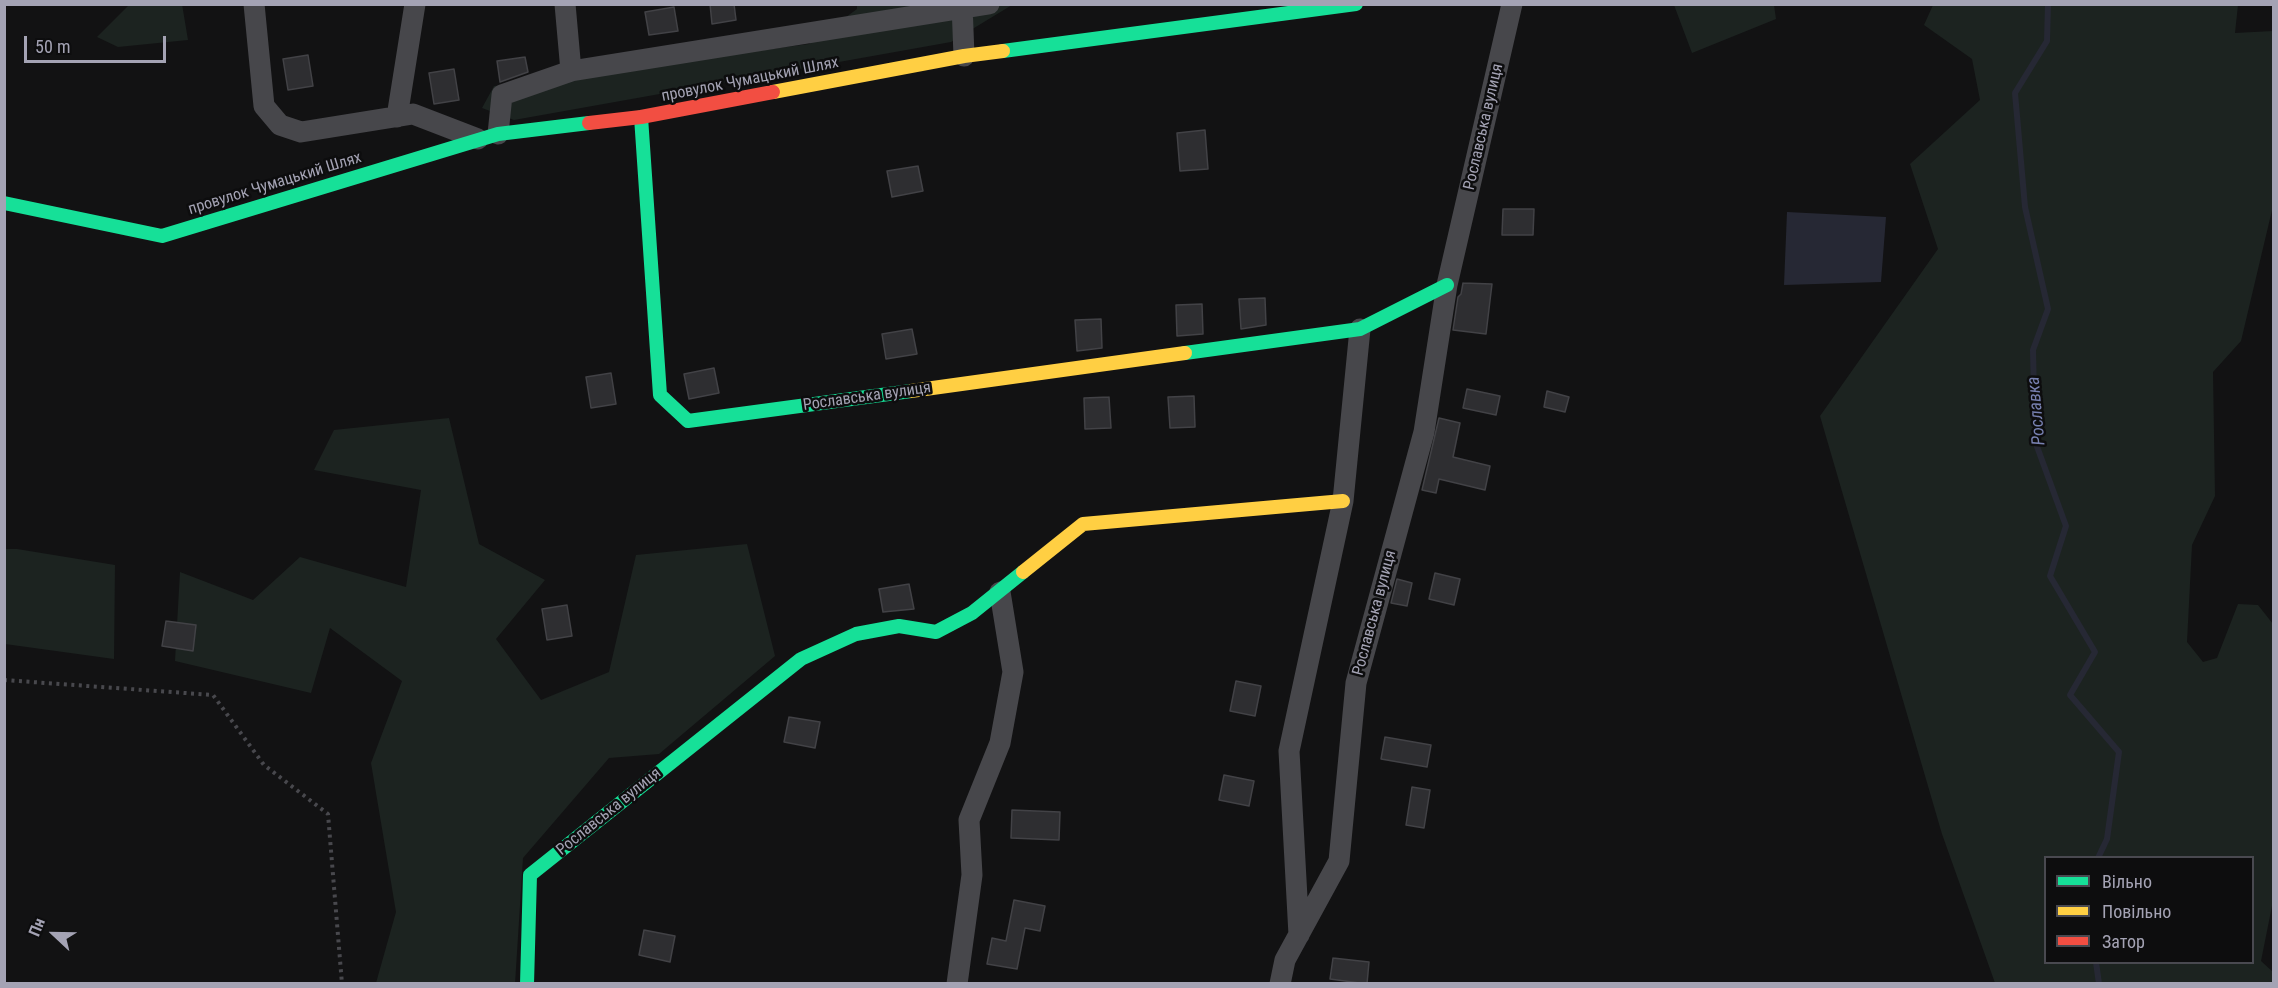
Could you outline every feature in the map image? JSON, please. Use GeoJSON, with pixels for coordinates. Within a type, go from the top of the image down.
{"type":"FeatureCollection","features":[{"type":"Feature","properties":{"kind":"street"},"geometry":{"type":"LineString","coordinates":[[254,4],[264,106],[280,125],[301,132],[413,114],[488,137],[502,95],[571,71],[989,4]]}},
{"type":"Feature","properties":{"kind":"street"},"geometry":{"type":"LineString","coordinates":[[397,117],[416,4]]}},
{"type":"Feature","properties":{"kind":"street"},"geometry":{"type":"LineString","coordinates":[[565,4],[571,71]]}},
{"type":"Feature","properties":{"kind":"street","name":"провулок Чумацький Шлях"},"geometry":{"type":"LineString","coordinates":[[4,203],[162,236],[488,137],[641,117],[964,57],[1356,4]]}},
{"type":"Feature","properties":{"kind":"street","name":"Рославська вулиця"},"geometry":{"type":"LineString","coordinates":[[1280,984],[1285,960],[1339,861],[1356,683],[1424,432],[1447,285],[1512,4]]}},
{"type":"Feature","properties":{"kind":"street"},"geometry":{"type":"LineString","coordinates":[[962,7],[964,57]]}},
{"type":"Feature","properties":{"kind":"street","name":"Рославська вулиця"},"geometry":{"type":"LineString","coordinates":[[641,117],[660,395],[688,422],[1360,329],[1447,285]]}},
{"type":"Feature","properties":{"kind":"street"},"geometry":{"type":"LineString","coordinates":[[1299,935],[1289,751],[1343,501],[1360,329]]}},
{"type":"Feature","properties":{"kind":"street","name":"Рославська вулиця"},"geometry":{"type":"LineString","coordinates":[[527,984],[530,875],[801,659],[856,634],[899,626],[936,632],[972,613],[1083,524],[1343,501]]}},
{"type":"Feature","properties":{"kind":"street"},"geometry":{"type":"LineString","coordinates":[[957,984],[972,875],[969,820],[1000,743],[1013,672],[1000,592]]}},
{"type":"Feature","properties":{"kind":"path"},"geometry":{"type":"LineString","coordinates":[[4,680],[213,695],[264,765],[328,814],[342,984]]}},
{"type":"Feature","properties":{"kind":"shaded area"},"geometry":{"type":"Polygon","coordinates":[[[182,4],[188,40],[118,47],[97,37],[129,5],[182,4]]]}},
{"type":"Feature","properties":{"kind":"shaded area"},"geometry":{"type":"Polygon","coordinates":[[[857,5],[1012,5],[951,42],[514,120],[482,108],[494,86],[809,44],[857,9],[857,5]]]}},
{"type":"Feature","properties":{"kind":"shaded area"},"geometry":{"type":"Polygon","coordinates":[[[1674,5],[1774,5],[1776,19],[1692,53],[1674,5]]]}},
{"type":"Feature","properties":{"kind":"shaded area"},"geometry":{"type":"Polygon","coordinates":[[[1933,5],[2238,5],[2235,33],[2273,31],[2273,206],[2241,341],[2213,372],[2215,496],[2192,545],[2187,642],[2203,662],[2217,658],[2238,604],[2258,605],[2273,624],[2274,896],[2261,961],[2273,972],[2273,983],[1995,983],[1942,834],[1820,416],[1938,249],[1910,164],[1980,100],[1972,59],[1924,25],[1933,5]]]}},
{"type":"Feature","properties":{"kind":"shaded area"},"geometry":{"type":"Polygon","coordinates":[[[449,418],[479,544],[545,580],[496,639],[541,700],[609,672],[636,555],[747,544],[775,656],[659,754],[609,758],[523,858],[515,984],[376,983],[396,912],[371,763],[402,681],[330,628],[311,693],[175,661],[180,572],[253,600],[300,557],[406,587],[421,490],[314,470],[334,430],[449,418]]]}},
{"type":"Feature","properties":{"kind":"shaded area"},"geometry":{"type":"Polygon","coordinates":[[[5,549],[115,565],[114,659],[5,644],[5,549]]]}},
{"type":"Feature","properties":{"kind":"water"},"geometry":{"type":"Polygon","coordinates":[[[1787,212],[1886,217],[1881,282],[1784,285],[1787,212]]]}},
{"type":"Feature","properties":{"kind":"building"},"geometry":{"type":"Polygon","coordinates":[[[710,4],[734,4],[736,20],[712,24],[710,4]]]}},
{"type":"Feature","properties":{"kind":"building"},"geometry":{"type":"Polygon","coordinates":[[[674,7],[678,31],[649,35],[645,12],[674,7]]]}},
{"type":"Feature","properties":{"kind":"building"},"geometry":{"type":"Polygon","coordinates":[[[308,55],[313,86],[288,90],[283,59],[308,55]]]}},
{"type":"Feature","properties":{"kind":"building"},"geometry":{"type":"Polygon","coordinates":[[[525,57],[528,72],[500,82],[497,61],[525,57]]]}},
{"type":"Feature","properties":{"kind":"building"},"geometry":{"type":"Polygon","coordinates":[[[454,69],[459,100],[434,104],[429,73],[454,69]]]}},
{"type":"Feature","properties":{"kind":"building"},"geometry":{"type":"Polygon","coordinates":[[[1205,130],[1208,169],[1180,171],[1177,133],[1205,130]]]}},
{"type":"Feature","properties":{"kind":"building"},"geometry":{"type":"Polygon","coordinates":[[[918,166],[923,191],[892,197],[887,171],[918,166]]]}},
{"type":"Feature","properties":{"kind":"building"},"geometry":{"type":"Polygon","coordinates":[[[1503,209],[1534,209],[1533,235],[1502,235],[1503,209]]]}},
{"type":"Feature","properties":{"kind":"building"},"geometry":{"type":"Polygon","coordinates":[[[1463,283],[1492,284],[1486,334],[1453,330],[1458,297],[1461,294],[1463,283]]]}},
{"type":"Feature","properties":{"kind":"building"},"geometry":{"type":"Polygon","coordinates":[[[1265,298],[1266,325],[1241,329],[1239,299],[1265,298]]]}},
{"type":"Feature","properties":{"kind":"building"},"geometry":{"type":"Polygon","coordinates":[[[1202,304],[1203,334],[1177,336],[1176,305],[1202,304]]]}},
{"type":"Feature","properties":{"kind":"building"},"geometry":{"type":"Polygon","coordinates":[[[1101,319],[1102,348],[1077,351],[1075,320],[1101,319]]]}},
{"type":"Feature","properties":{"kind":"building"},"geometry":{"type":"Polygon","coordinates":[[[912,329],[917,354],[886,359],[882,334],[912,329]]]}},
{"type":"Feature","properties":{"kind":"building"},"geometry":{"type":"Polygon","coordinates":[[[714,368],[719,393],[689,399],[684,374],[714,368]]]}},
{"type":"Feature","properties":{"kind":"building"},"geometry":{"type":"Polygon","coordinates":[[[611,373],[616,404],[591,408],[586,377],[611,373]]]}},
{"type":"Feature","properties":{"kind":"building"},"geometry":{"type":"Polygon","coordinates":[[[1467,389],[1500,396],[1496,415],[1463,408],[1467,389]]]}},
{"type":"Feature","properties":{"kind":"building"},"geometry":{"type":"Polygon","coordinates":[[[1547,391],[1569,397],[1565,412],[1544,407],[1547,391]]]}},
{"type":"Feature","properties":{"kind":"building"},"geometry":{"type":"Polygon","coordinates":[[[1194,396],[1195,427],[1170,428],[1168,397],[1194,396]]]}},
{"type":"Feature","properties":{"kind":"building"},"geometry":{"type":"Polygon","coordinates":[[[1109,397],[1111,428],[1085,429],[1084,398],[1109,397]]]}},
{"type":"Feature","properties":{"kind":"building"},"geometry":{"type":"Polygon","coordinates":[[[1439,418],[1460,423],[1453,457],[1490,466],[1485,490],[1439,479],[1436,493],[1422,490],[1439,418]]]}},
{"type":"Feature","properties":{"kind":"building"},"geometry":{"type":"Polygon","coordinates":[[[1435,573],[1460,579],[1454,605],[1429,599],[1435,573]]]}},
{"type":"Feature","properties":{"kind":"building"},"geometry":{"type":"Polygon","coordinates":[[[1397,579],[1412,583],[1407,606],[1391,603],[1397,579]]]}},
{"type":"Feature","properties":{"kind":"building"},"geometry":{"type":"Polygon","coordinates":[[[909,584],[914,609],[883,612],[879,589],[909,584]]]}},
{"type":"Feature","properties":{"kind":"building"},"geometry":{"type":"Polygon","coordinates":[[[567,605],[572,636],[547,640],[542,609],[567,605]]]}},
{"type":"Feature","properties":{"kind":"building"},"geometry":{"type":"Polygon","coordinates":[[[166,621],[196,625],[193,651],[162,646],[166,621]]]}},
{"type":"Feature","properties":{"kind":"building"},"geometry":{"type":"Polygon","coordinates":[[[1236,681],[1261,686],[1255,716],[1230,711],[1236,681]]]}},
{"type":"Feature","properties":{"kind":"building"},"geometry":{"type":"Polygon","coordinates":[[[789,717],[820,722],[815,748],[784,742],[789,717]]]}},
{"type":"Feature","properties":{"kind":"building"},"geometry":{"type":"Polygon","coordinates":[[[1385,737],[1431,745],[1427,767],[1381,759],[1385,737]]]}},
{"type":"Feature","properties":{"kind":"building"},"geometry":{"type":"Polygon","coordinates":[[[1224,775],[1254,781],[1249,806],[1219,800],[1224,775]]]}},
{"type":"Feature","properties":{"kind":"building"},"geometry":{"type":"Polygon","coordinates":[[[1412,787],[1430,790],[1424,828],[1406,825],[1412,787]]]}},
{"type":"Feature","properties":{"kind":"building"},"geometry":{"type":"Polygon","coordinates":[[[1012,810],[1060,812],[1059,840],[1011,838],[1012,810]]]}},
{"type":"Feature","properties":{"kind":"building"},"geometry":{"type":"Polygon","coordinates":[[[1014,900],[1045,906],[1040,931],[1025,928],[1017,969],[987,964],[992,938],[1006,941],[1014,900]]]}},
{"type":"Feature","properties":{"kind":"building"},"geometry":{"type":"Polygon","coordinates":[[[644,930],[675,936],[670,962],[639,955],[644,930]]]}},
{"type":"Feature","properties":{"kind":"building"},"geometry":{"type":"Polygon","coordinates":[[[1333,958],[1369,962],[1367,984],[1330,979],[1333,958]]]}},
{"type":"Feature","properties":{"kind":"waterway","name":"Рославка"},"geometry":{"type":"LineString","coordinates":[[2048,4],[2047,41],[2015,93],[2025,207],[2048,309],[2033,350],[2035,441],[2066,526],[2050,576],[2095,652],[2070,695],[2119,752],[2107,839],[2099,856]]}},
{"type":"Feature","properties":{"kind":"waterway","name":"Рославка"},"geometry":{"type":"LineString","coordinates":[[2096,964],[2099,984]]}},
{"type":"Feature","properties":{"kind":"traffic: fast"},"geometry":{"type":"LineString","coordinates":[[1003,51],[1356,4]]}},
{"type":"Feature","properties":{"kind":"traffic: fast"},"geometry":{"type":"LineString","coordinates":[[641,117],[660,395],[688,421],[911,391]]}},
{"type":"Feature","properties":{"kind":"traffic: fast"},"geometry":{"type":"LineString","coordinates":[[4,203],[162,236],[498,134],[589,123]]}},
{"type":"Feature","properties":{"kind":"traffic: fast"},"geometry":{"type":"LineString","coordinates":[[1185,353],[1360,329],[1447,285]]}},
{"type":"Feature","properties":{"kind":"traffic: fast"},"geometry":{"type":"LineString","coordinates":[[527,984],[530,875],[801,659],[856,634],[899,626],[936,632],[972,613],[1023,572]]}},
{"type":"Feature","properties":{"kind":"traffic: slow"},"geometry":{"type":"LineString","coordinates":[[773,92],[964,56],[1003,51]]}},
{"type":"Feature","properties":{"kind":"traffic: slow"},"geometry":{"type":"LineString","coordinates":[[911,391],[1185,353]]}},
{"type":"Feature","properties":{"kind":"traffic: slow"},"geometry":{"type":"LineString","coordinates":[[1023,572],[1083,524],[1343,501]]}},
{"type":"Feature","properties":{"kind":"traffic: jam"},"geometry":{"type":"LineString","coordinates":[[589,123],[641,117],[773,92]]}}]}
